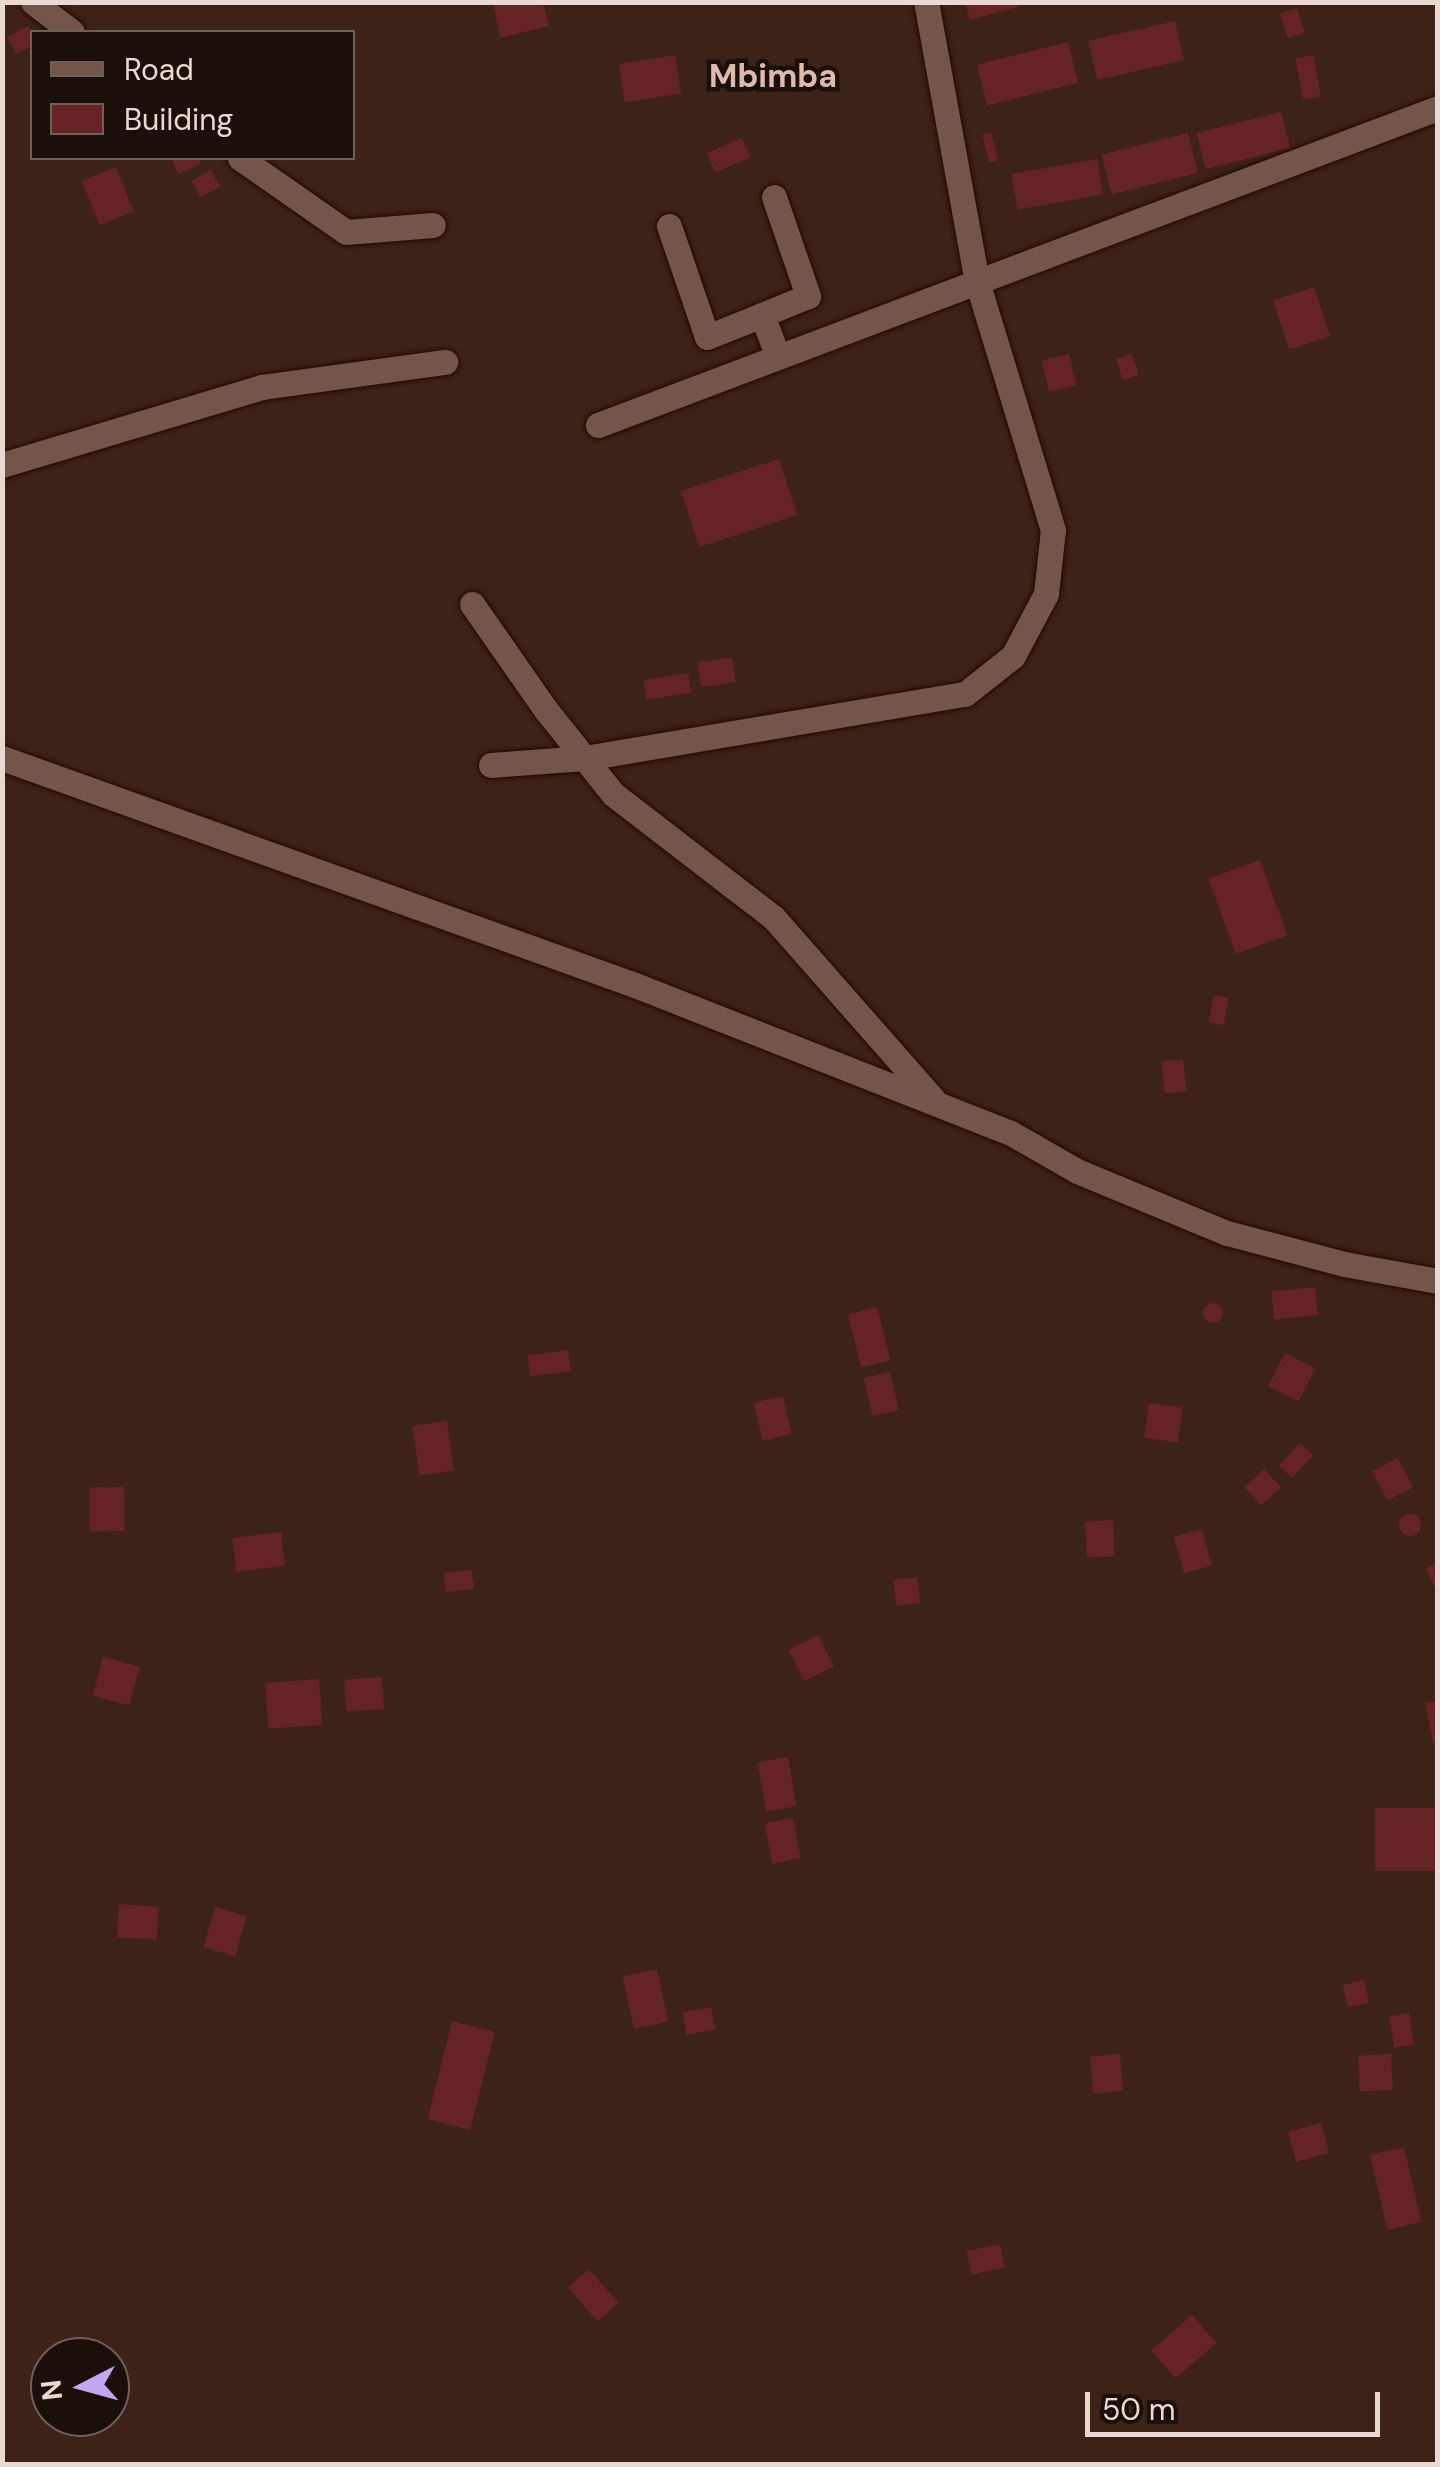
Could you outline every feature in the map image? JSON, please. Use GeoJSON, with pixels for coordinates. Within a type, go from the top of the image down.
{"type":"FeatureCollection","features":[{"type":"Feature","properties":{"kind":"street"},"geometry":{"type":"LineString","coordinates":[[32,2],[69,30]]}},
{"type":"Feature","properties":{"kind":"street"},"geometry":{"type":"LineString","coordinates":[[491,765],[585,758],[965,694],[1013,656],[1046,594],[1053,530],[977,282],[926,2]]}},
{"type":"Feature","properties":{"kind":"street"},"geometry":{"type":"LineString","coordinates":[[598,425],[1438,108]]}},
{"type":"Feature","properties":{"kind":"street"},"geometry":{"type":"LineString","coordinates":[[243,160],[346,232],[433,225]]}},
{"type":"Feature","properties":{"kind":"street"},"geometry":{"type":"LineString","coordinates":[[669,226],[707,337],[808,296],[774,197]]}},
{"type":"Feature","properties":{"kind":"street"},"geometry":{"type":"LineString","coordinates":[[762,315],[778,357]]}},
{"type":"Feature","properties":{"kind":"street"},"geometry":{"type":"LineString","coordinates":[[2,465],[262,387],[445,362]]}},
{"type":"Feature","properties":{"kind":"street"},"geometry":{"type":"LineString","coordinates":[[472,604],[612,794],[773,917],[938,1104]]}},
{"type":"Feature","properties":{"kind":"street"},"geometry":{"type":"LineString","coordinates":[[2,758],[636,985],[1009,1132],[1077,1171],[1228,1233],[1344,1264],[1438,1281]]}},
{"type":"Feature","properties":{"kind":"building"},"geometry":{"type":"Polygon","coordinates":[[[543,2],[549,26],[500,38],[493,3],[543,2]]]}},
{"type":"Feature","properties":{"kind":"building"},"geometry":{"type":"Polygon","coordinates":[[[965,2],[1016,2],[1018,7],[970,20],[965,2]]]}},
{"type":"Feature","properties":{"kind":"building"},"geometry":{"type":"Polygon","coordinates":[[[1297,8],[1305,33],[1288,38],[1280,14],[1297,8]]]}},
{"type":"Feature","properties":{"kind":"building"},"geometry":{"type":"Polygon","coordinates":[[[1175,21],[1184,60],[1097,80],[1088,41],[1175,21]]]}},
{"type":"Feature","properties":{"kind":"building"},"geometry":{"type":"Polygon","coordinates":[[[29,26],[30,47],[16,54],[7,37],[29,26]]]}},
{"type":"Feature","properties":{"kind":"building"},"geometry":{"type":"Polygon","coordinates":[[[1068,42],[1078,83],[987,105],[977,65],[1068,42]]]}},
{"type":"Feature","properties":{"kind":"building"},"geometry":{"type":"Polygon","coordinates":[[[675,55],[681,94],[625,102],[619,64],[675,55]]]}},
{"type":"Feature","properties":{"kind":"building"},"geometry":{"type":"Polygon","coordinates":[[[1313,55],[1321,96],[1303,100],[1295,58],[1313,55]]]}},
{"type":"Feature","properties":{"kind":"building"},"geometry":{"type":"Polygon","coordinates":[[[1281,112],[1290,148],[1206,169],[1197,133],[1281,112]]]}},
{"type":"Feature","properties":{"kind":"building"},"geometry":{"type":"Polygon","coordinates":[[[991,132],[998,160],[989,162],[982,134],[991,132]]]}},
{"type":"Feature","properties":{"kind":"building"},"geometry":{"type":"Polygon","coordinates":[[[1188,133],[1198,173],[1112,194],[1102,155],[1188,133]]]}},
{"type":"Feature","properties":{"kind":"building"},"geometry":{"type":"Polygon","coordinates":[[[742,138],[750,157],[715,172],[707,153],[742,138]]]}},
{"type":"Feature","properties":{"kind":"building"},"geometry":{"type":"Polygon","coordinates":[[[1097,159],[1103,194],[1018,210],[1011,174],[1097,159]]]}},
{"type":"Feature","properties":{"kind":"building"},"geometry":{"type":"Polygon","coordinates":[[[173,160],[199,160],[201,164],[178,174],[173,160]]]}},
{"type":"Feature","properties":{"kind":"building"},"geometry":{"type":"Polygon","coordinates":[[[116,167],[134,212],[100,225],[82,181],[116,167]]]}},
{"type":"Feature","properties":{"kind":"building"},"geometry":{"type":"Polygon","coordinates":[[[211,170],[220,187],[200,197],[192,180],[211,170]]]}},
{"type":"Feature","properties":{"kind":"building"},"geometry":{"type":"Polygon","coordinates":[[[1314,287],[1330,336],[1289,350],[1273,300],[1314,287]]]}},
{"type":"Feature","properties":{"kind":"building"},"geometry":{"type":"Polygon","coordinates":[[[1069,354],[1076,385],[1049,391],[1042,360],[1069,354]]]}},
{"type":"Feature","properties":{"kind":"building"},"geometry":{"type":"Polygon","coordinates":[[[1132,354],[1139,375],[1123,380],[1116,359],[1132,354]]]}},
{"type":"Feature","properties":{"kind":"building"},"geometry":{"type":"Polygon","coordinates":[[[779,459],[797,515],[699,547],[681,491],[779,459]]]}},
{"type":"Feature","properties":{"kind":"building"},"geometry":{"type":"Polygon","coordinates":[[[732,657],[736,682],[701,687],[697,662],[732,657]]]}},
{"type":"Feature","properties":{"kind":"building"},"geometry":{"type":"Polygon","coordinates":[[[688,673],[691,693],[647,700],[644,680],[688,673]]]}},
{"type":"Feature","properties":{"kind":"building"},"geometry":{"type":"Polygon","coordinates":[[[1260,860],[1287,935],[1236,954],[1208,879],[1260,860]]]}},
{"type":"Feature","properties":{"kind":"building"},"geometry":{"type":"Polygon","coordinates":[[[1214,995],[1229,998],[1223,1025],[1209,1022],[1214,995]]]}},
{"type":"Feature","properties":{"kind":"building"},"geometry":{"type":"Polygon","coordinates":[[[1183,1059],[1187,1091],[1165,1093],[1161,1062],[1183,1059]]]}},
{"type":"Feature","properties":{"kind":"building"},"geometry":{"type":"Polygon","coordinates":[[[1315,1287],[1318,1315],[1274,1319],[1271,1292],[1315,1287]]]}},
{"type":"Feature","properties":{"kind":"building"},"geometry":{"type":"Polygon","coordinates":[[[1213,1303],[1223,1313],[1213,1323],[1203,1313],[1213,1303]]]}},
{"type":"Feature","properties":{"kind":"building"},"geometry":{"type":"Polygon","coordinates":[[[877,1307],[890,1360],[861,1368],[848,1314],[877,1307]]]}},
{"type":"Feature","properties":{"kind":"building"},"geometry":{"type":"Polygon","coordinates":[[[568,1350],[571,1371],[530,1377],[527,1356],[568,1350]]]}},
{"type":"Feature","properties":{"kind":"building"},"geometry":{"type":"Polygon","coordinates":[[[1285,1353],[1315,1368],[1298,1401],[1268,1386],[1285,1353]]]}},
{"type":"Feature","properties":{"kind":"building"},"geometry":{"type":"Polygon","coordinates":[[[890,1372],[899,1410],[872,1416],[864,1378],[890,1372]]]}},
{"type":"Feature","properties":{"kind":"building"},"geometry":{"type":"Polygon","coordinates":[[[783,1396],[792,1434],[763,1441],[754,1403],[783,1396]]]}},
{"type":"Feature","properties":{"kind":"building"},"geometry":{"type":"Polygon","coordinates":[[[1149,1403],[1183,1408],[1178,1442],[1144,1438],[1149,1403]]]}},
{"type":"Feature","properties":{"kind":"building"},"geometry":{"type":"Polygon","coordinates":[[[447,1421],[454,1471],[419,1475],[412,1426],[447,1421]]]}},
{"type":"Feature","properties":{"kind":"building"},"geometry":{"type":"Polygon","coordinates":[[[1300,1443],[1313,1455],[1292,1478],[1279,1466],[1300,1443]]]}},
{"type":"Feature","properties":{"kind":"building"},"geometry":{"type":"Polygon","coordinates":[[[1398,1458],[1413,1487],[1387,1501],[1372,1471],[1398,1458]]]}},
{"type":"Feature","properties":{"kind":"building"},"geometry":{"type":"Polygon","coordinates":[[[1264,1469],[1281,1487],[1261,1506],[1244,1487],[1264,1469]]]}},
{"type":"Feature","properties":{"kind":"building"},"geometry":{"type":"Polygon","coordinates":[[[124,1487],[125,1531],[90,1532],[89,1488],[124,1487]]]}},
{"type":"Feature","properties":{"kind":"building"},"geometry":{"type":"Polygon","coordinates":[[[1410,1514],[1418,1517],[1418,1533],[1410,1536],[1402,1533],[1399,1525],[1402,1517],[1410,1514]]]}},
{"type":"Feature","properties":{"kind":"building"},"geometry":{"type":"Polygon","coordinates":[[[1113,1520],[1115,1556],[1087,1557],[1085,1521],[1113,1520]]]}},
{"type":"Feature","properties":{"kind":"building"},"geometry":{"type":"Polygon","coordinates":[[[1202,1529],[1212,1566],[1184,1573],[1174,1537],[1202,1529]]]}},
{"type":"Feature","properties":{"kind":"building"},"geometry":{"type":"Polygon","coordinates":[[[281,1532],[285,1566],[237,1572],[232,1538],[281,1532]]]}},
{"type":"Feature","properties":{"kind":"building"},"geometry":{"type":"Polygon","coordinates":[[[1438,1563],[1438,1595],[1426,1568],[1438,1563]]]}},
{"type":"Feature","properties":{"kind":"building"},"geometry":{"type":"Polygon","coordinates":[[[472,1570],[474,1589],[446,1592],[444,1573],[472,1570]]]}},
{"type":"Feature","properties":{"kind":"building"},"geometry":{"type":"Polygon","coordinates":[[[917,1577],[920,1603],[896,1606],[893,1580],[917,1577]]]}},
{"type":"Feature","properties":{"kind":"building"},"geometry":{"type":"Polygon","coordinates":[[[818,1635],[834,1666],[804,1681],[789,1650],[818,1635]]]}},
{"type":"Feature","properties":{"kind":"building"},"geometry":{"type":"Polygon","coordinates":[[[103,1657],[140,1667],[129,1705],[93,1696],[103,1657]]]}},
{"type":"Feature","properties":{"kind":"building"},"geometry":{"type":"Polygon","coordinates":[[[382,1677],[384,1709],[346,1712],[344,1680],[382,1677]]]}},
{"type":"Feature","properties":{"kind":"building"},"geometry":{"type":"Polygon","coordinates":[[[319,1679],[322,1725],[268,1729],[265,1683],[319,1679]]]}},
{"type":"Feature","properties":{"kind":"building"},"geometry":{"type":"Polygon","coordinates":[[[1438,1701],[1438,1742],[1433,1743],[1425,1703],[1438,1701]]]}},
{"type":"Feature","properties":{"kind":"building"},"geometry":{"type":"Polygon","coordinates":[[[788,1757],[797,1806],[766,1812],[757,1762],[788,1757]]]}},
{"type":"Feature","properties":{"kind":"building"},"geometry":{"type":"Polygon","coordinates":[[[1375,1808],[1438,1808],[1438,1871],[1375,1871],[1375,1808]]]}},
{"type":"Feature","properties":{"kind":"building"},"geometry":{"type":"Polygon","coordinates":[[[793,1818],[801,1858],[772,1864],[765,1824],[793,1818]]]}},
{"type":"Feature","properties":{"kind":"building"},"geometry":{"type":"Polygon","coordinates":[[[119,1904],[159,1907],[157,1940],[117,1937],[119,1904]]]}},
{"type":"Feature","properties":{"kind":"building"},"geometry":{"type":"Polygon","coordinates":[[[215,1907],[247,1916],[235,1956],[203,1947],[215,1907]]]}},
{"type":"Feature","properties":{"kind":"building"},"geometry":{"type":"Polygon","coordinates":[[[657,1969],[668,2022],[634,2029],[623,1976],[657,1969]]]}},
{"type":"Feature","properties":{"kind":"building"},"geometry":{"type":"Polygon","coordinates":[[[1364,1980],[1369,2002],[1348,2007],[1343,1985],[1364,1980]]]}},
{"type":"Feature","properties":{"kind":"building"},"geometry":{"type":"Polygon","coordinates":[[[711,2007],[715,2030],[686,2035],[682,2012],[711,2007]]]}},
{"type":"Feature","properties":{"kind":"building"},"geometry":{"type":"Polygon","coordinates":[[[1409,2013],[1414,2045],[1394,2048],[1389,2016],[1409,2013]]]}},
{"type":"Feature","properties":{"kind":"building"},"geometry":{"type":"Polygon","coordinates":[[[452,2021],[495,2032],[470,2130],[428,2119],[452,2021]]]}},
{"type":"Feature","properties":{"kind":"building"},"geometry":{"type":"Polygon","coordinates":[[[1120,2054],[1123,2091],[1093,2093],[1090,2057],[1120,2054]]]}},
{"type":"Feature","properties":{"kind":"building"},"geometry":{"type":"Polygon","coordinates":[[[1391,2054],[1393,2090],[1360,2092],[1358,2056],[1391,2054]]]}},
{"type":"Feature","properties":{"kind":"building"},"geometry":{"type":"Polygon","coordinates":[[[1321,2123],[1329,2153],[1296,2162],[1288,2132],[1321,2123]]]}},
{"type":"Feature","properties":{"kind":"building"},"geometry":{"type":"Polygon","coordinates":[[[1404,2147],[1421,2222],[1387,2230],[1370,2155],[1404,2147]]]}},
{"type":"Feature","properties":{"kind":"building"},"geometry":{"type":"Polygon","coordinates":[[[1000,2244],[1005,2267],[972,2275],[967,2251],[1000,2244]]]}},
{"type":"Feature","properties":{"kind":"building"},"geometry":{"type":"Polygon","coordinates":[[[589,2269],[619,2303],[597,2321],[568,2287],[589,2269]]]}},
{"type":"Feature","properties":{"kind":"building"},"geometry":{"type":"Polygon","coordinates":[[[1192,2315],[1216,2343],[1176,2378],[1151,2350],[1192,2315]]]}},
{"type":"Feature","properties":{"kind":"district","name":"Mbimba"},"geometry":{"type":"Point","coordinates":[773,76]}}]}
